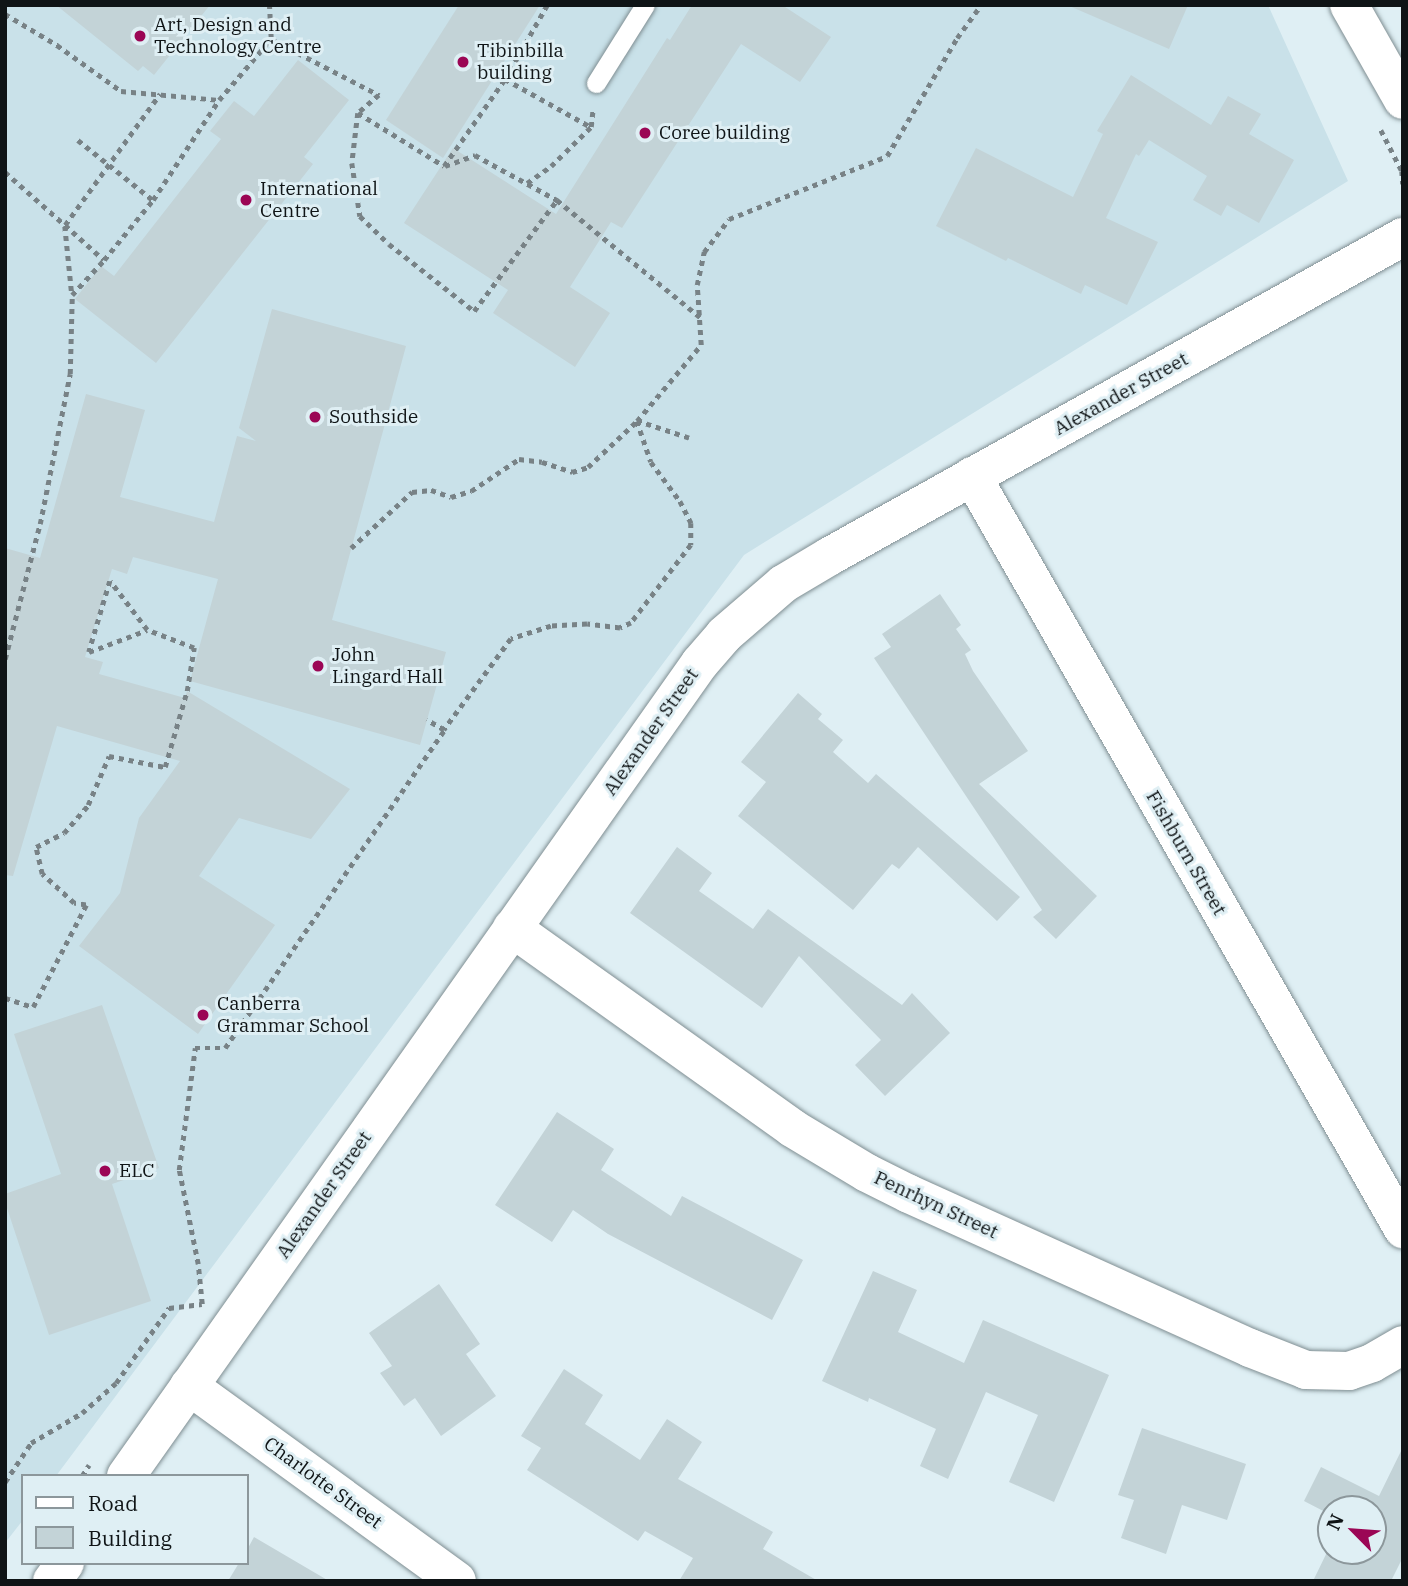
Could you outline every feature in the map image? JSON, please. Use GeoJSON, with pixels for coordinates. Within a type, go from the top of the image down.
{"type":"FeatureCollection","features":[{"type":"Feature","properties":{"kind":"street"},"geometry":{"type":"LineString","coordinates":[[1349,5],[1403,100]]}},
{"type":"Feature","properties":{"kind":"street","name":"Alexander Street"},"geometry":{"type":"LineString","coordinates":[[127,1474],[700,663],[724,635],[783,584],[1403,237]]}},
{"type":"Feature","properties":{"kind":"street","name":"Fishburn Street"},"geometry":{"type":"LineString","coordinates":[[972,476],[1403,1229]]}},
{"type":"Feature","properties":{"kind":"street","name":"Penrhyn Street"},"geometry":{"type":"LineString","coordinates":[[512,928],[792,1128],[867,1173],[909,1194],[1250,1348],[1306,1370],[1349,1371],[1383,1358],[1403,1345]]}},
{"type":"Feature","properties":{"kind":"street","name":"Charlotte Street"},"geometry":{"type":"LineString","coordinates":[[189,1386],[457,1581]]}},
{"type":"Feature","properties":{"kind":"street"},"geometry":{"type":"LineString","coordinates":[[52,1581],[64,1565]]}},
{"type":"Feature","properties":{"kind":"lane"},"geometry":{"type":"LineString","coordinates":[[596,83],[645,5]]}},
{"type":"Feature","properties":{"kind":"path"},"geometry":{"type":"LineString","coordinates":[[72,295],[153,200],[219,100],[271,39],[269,5]]}},
{"type":"Feature","properties":{"kind":"path"},"geometry":{"type":"LineString","coordinates":[[444,166],[505,79],[547,5]]}},
{"type":"Feature","properties":{"kind":"path"},"geometry":{"type":"LineString","coordinates":[[351,548],[412,492],[431,490],[451,497],[471,491],[519,459],[542,462],[572,472],[588,467],[637,421],[701,345],[697,285],[704,252],[729,219],[887,156],[957,37],[981,5]]}},
{"type":"Feature","properties":{"kind":"path"},"geometry":{"type":"LineString","coordinates":[[5,13],[121,90],[219,100]]}},
{"type":"Feature","properties":{"kind":"path"},"geometry":{"type":"LineString","coordinates":[[271,39],[379,95],[358,113],[352,163],[360,216],[474,312],[557,200]]}},
{"type":"Feature","properties":{"kind":"path"},"geometry":{"type":"LineString","coordinates":[[505,79],[591,127]]}},
{"type":"Feature","properties":{"kind":"path"},"geometry":{"type":"LineString","coordinates":[[527,183],[551,166],[591,127],[596,83]]}},
{"type":"Feature","properties":{"kind":"path"},"geometry":{"type":"LineString","coordinates":[[5,659],[40,524],[70,374],[72,295],[65,225],[160,94]]}},
{"type":"Feature","properties":{"kind":"path"},"geometry":{"type":"LineString","coordinates":[[358,113],[444,166]]}},
{"type":"Feature","properties":{"kind":"path"},"geometry":{"type":"LineString","coordinates":[[78,140],[153,200]]}},
{"type":"Feature","properties":{"kind":"path"},"geometry":{"type":"LineString","coordinates":[[444,166],[475,155],[557,200],[700,317]]}},
{"type":"Feature","properties":{"kind":"path"},"geometry":{"type":"LineString","coordinates":[[5,172],[104,260]]}},
{"type":"Feature","properties":{"kind":"path"},"geometry":{"type":"LineString","coordinates":[[637,421],[689,438]]}},
{"type":"Feature","properties":{"kind":"path"},"geometry":{"type":"LineString","coordinates":[[202,1304],[198,1264],[178,1170],[195,1048],[225,1048],[444,730],[511,639],[551,626],[587,624],[620,628],[631,623],[691,545],[691,523],[680,501],[651,462],[637,421]]}},
{"type":"Feature","properties":{"kind":"path"},"geometry":{"type":"LineString","coordinates":[[5,998],[33,1007],[86,905],[74,903],[42,874],[36,847],[64,833],[88,805],[109,756],[165,767],[187,691],[194,648],[147,630],[110,581],[89,652],[147,630]]}},
{"type":"Feature","properties":{"kind":"path"},"geometry":{"type":"LineString","coordinates":[[427,720],[444,730]]}},
{"type":"Feature","properties":{"kind":"path"},"geometry":{"type":"LineString","coordinates":[[194,1316],[212,1296]]}},
{"type":"Feature","properties":{"kind":"path"},"geometry":{"type":"LineString","coordinates":[[5,1482],[32,1443],[82,1413],[116,1383],[169,1308],[202,1304]]}},
{"type":"Feature","properties":{"kind":"path"},"geometry":{"type":"LineString","coordinates":[[83,1474],[90,1464]]}},
{"type":"Feature","properties":{"kind":"shaded area","name":"Canberra Grammar School"},"geometry":{"type":"Polygon","coordinates":[[[5,5],[1268,5],[1348,181],[744,555],[57,1474],[21,1474],[21,1523],[5,1543],[5,5]]]}},
{"type":"Feature","properties":{"kind":"building","name":"Art, Design and Technology Centre"},"geometry":{"type":"Polygon","coordinates":[[[56,5],[210,5],[154,75],[143,66],[138,71],[56,5]]]}},
{"type":"Feature","properties":{"kind":"building","name":"Tibinbilla building"},"geometry":{"type":"Polygon","coordinates":[[[459,5],[540,5],[443,158],[386,120],[459,5]]]}},
{"type":"Feature","properties":{"kind":"building"},"geometry":{"type":"Polygon","coordinates":[[[692,5],[782,5],[831,37],[800,82],[741,44],[622,228],[611,222],[570,287],[610,313],[575,367],[493,313],[508,290],[404,223],[453,148],[556,214],[667,38],[670,40],[692,5]]]}},
{"type":"Feature","properties":{"kind":"building"},"geometry":{"type":"Polygon","coordinates":[[[1067,5],[1188,5],[1169,49],[1067,5]]]}},
{"type":"Feature","properties":{"kind":"building","name":"International Centre"},"geometry":{"type":"Polygon","coordinates":[[[298,60],[349,100],[304,157],[313,164],[156,363],[75,299],[101,266],[114,276],[221,139],[210,131],[234,101],[254,116],[298,60]]]}},
{"type":"Feature","properties":{"kind":"building"},"geometry":{"type":"Polygon","coordinates":[[[1131,75],[1211,125],[1228,96],[1261,114],[1249,134],[1294,160],[1259,223],[1227,205],[1221,216],[1193,200],[1207,176],[1149,140],[1139,156],[1136,154],[1106,218],[1158,242],[1127,305],[1085,285],[1081,294],[936,226],[976,148],[1073,197],[1103,134],[1097,131],[1131,75]]]}},
{"type":"Feature","properties":{"kind":"building"},"geometry":{"type":"Polygon","coordinates":[[[272,309],[406,346],[332,620],[446,652],[420,745],[190,681],[218,579],[133,557],[127,574],[112,569],[85,657],[103,662],[99,674],[185,698],[187,691],[350,789],[311,839],[239,818],[199,876],[275,925],[198,1034],[79,946],[120,893],[139,818],[180,761],[57,726],[13,876],[5,875],[5,548],[40,558],[86,394],[145,410],[120,497],[214,522],[237,436],[256,441],[239,428],[272,309]]]}},
{"type":"Feature","properties":{"kind":"building"},"geometry":{"type":"Polygon","coordinates":[[[940,594],[961,625],[956,629],[971,650],[965,654],[973,671],[1028,751],[979,784],[1097,896],[1056,939],[1033,917],[1042,910],[874,658],[891,647],[882,634],[940,594]]]}},
{"type":"Feature","properties":{"kind":"building"},"geometry":{"type":"Polygon","coordinates":[[[798,693],[822,714],[818,719],[843,740],[833,752],[868,783],[876,774],[1020,897],[997,921],[918,847],[899,869],[892,864],[853,910],[738,816],[766,782],[741,762],[798,693]]]}},
{"type":"Feature","properties":{"kind":"building"},"geometry":{"type":"Polygon","coordinates":[[[677,847],[712,873],[699,891],[753,929],[768,909],[902,1005],[912,993],[950,1033],[885,1096],[855,1065],[881,1040],[799,956],[762,1008],[630,913],[677,847]]]}},
{"type":"Feature","properties":{"kind":"building","name":"ELC"},"geometry":{"type":"Polygon","coordinates":[[[102,1005],[159,1168],[112,1184],[151,1301],[49,1335],[5,1202],[5,1194],[61,1174],[14,1034],[102,1005]]]}},
{"type":"Feature","properties":{"kind":"building"},"geometry":{"type":"Polygon","coordinates":[[[557,1112],[614,1149],[601,1170],[671,1216],[682,1196],[803,1260],[772,1320],[608,1234],[573,1210],[552,1242],[495,1205],[557,1112]]]}},
{"type":"Feature","properties":{"kind":"building"},"geometry":{"type":"Polygon","coordinates":[[[873,1271],[917,1290],[898,1332],[964,1363],[983,1320],[1109,1375],[1054,1502],[1009,1482],[1038,1415],[986,1392],[948,1479],[920,1466],[936,1429],[869,1398],[868,1402],[822,1381],[873,1271]]]}},
{"type":"Feature","properties":{"kind":"building"},"geometry":{"type":"Polygon","coordinates":[[[439,1284],[480,1344],[466,1354],[496,1396],[441,1436],[415,1398],[404,1406],[380,1373],[392,1366],[369,1333],[439,1284]]]}},
{"type":"Feature","properties":{"kind":"building"},"geometry":{"type":"Polygon","coordinates":[[[564,1369],[603,1395],[585,1424],[640,1460],[667,1419],[702,1442],[678,1479],[773,1532],[763,1549],[818,1581],[679,1581],[693,1558],[645,1531],[638,1541],[527,1470],[541,1448],[521,1436],[564,1369]]]}},
{"type":"Feature","properties":{"kind":"building"},"geometry":{"type":"Polygon","coordinates":[[[1142,1428],[1246,1464],[1227,1520],[1182,1505],[1166,1554],[1121,1538],[1134,1500],[1118,1495],[1142,1428]]]}},
{"type":"Feature","properties":{"kind":"building"},"geometry":{"type":"Polygon","coordinates":[[[1403,1447],[1403,1557],[1391,1581],[1313,1581],[1321,1565],[1387,1565],[1387,1495],[1379,1495],[1403,1447]]]}},
{"type":"Feature","properties":{"kind":"building"},"geometry":{"type":"Polygon","coordinates":[[[1321,1467],[1377,1495],[1317,1495],[1317,1508],[1304,1501],[1321,1467]]]}},
{"type":"Feature","properties":{"kind":"building"},"geometry":{"type":"Polygon","coordinates":[[[254,1537],[329,1581],[228,1581],[238,1565],[248,1565],[248,1548],[254,1537]]]}},
{"type":"Feature","properties":{"kind":"place","name":"Art, Design and Technology Centre"},"geometry":{"type":"Point","coordinates":[140,36]}},
{"type":"Feature","properties":{"kind":"place","name":"Tibinbilla building"},"geometry":{"type":"Point","coordinates":[463,62]}},
{"type":"Feature","properties":{"kind":"place","name":"Coree building"},"geometry":{"type":"Point","coordinates":[645,133]}},
{"type":"Feature","properties":{"kind":"place","name":"International Centre"},"geometry":{"type":"Point","coordinates":[246,200]}},
{"type":"Feature","properties":{"kind":"place","name":"Southside"},"geometry":{"type":"Point","coordinates":[315,417]}},
{"type":"Feature","properties":{"kind":"place","name":"John Lingard Hall"},"geometry":{"type":"Point","coordinates":[318,666]}},
{"type":"Feature","properties":{"kind":"place","name":"Canberra Grammar School"},"geometry":{"type":"Point","coordinates":[203,1015]}},
{"type":"Feature","properties":{"kind":"place","name":"ELC"},"geometry":{"type":"Point","coordinates":[105,1171]}}]}
